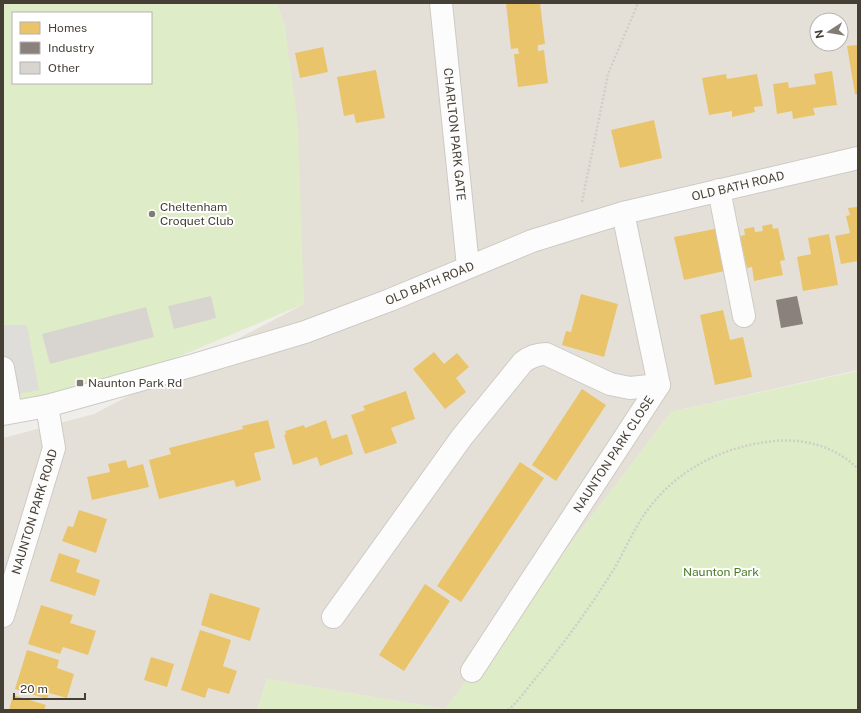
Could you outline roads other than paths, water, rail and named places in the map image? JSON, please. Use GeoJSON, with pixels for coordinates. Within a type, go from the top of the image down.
{"type":"FeatureCollection","features":[{"type":"Feature","properties":{"kind":"street","name":"CHARLTON PARK GATE"},"geometry":{"type":"LineString","coordinates":[[441,3],[468,266]]}},
{"type":"Feature","properties":{"kind":"street","name":"OLD BATH ROAD"},"geometry":{"type":"LineString","coordinates":[[7,413],[47,406],[305,332],[390,300],[468,266],[532,241],[623,213],[858,158]]}},
{"type":"Feature","properties":{"kind":"street"},"geometry":{"type":"LineString","coordinates":[[719,190],[744,316]]}},
{"type":"Feature","properties":{"kind":"street","name":"NAUNTON PARK CLOSE"},"geometry":{"type":"LineString","coordinates":[[472,671],[659,385],[623,213]]}},
{"type":"Feature","properties":{"kind":"street"},"geometry":{"type":"LineString","coordinates":[[333,617],[462,437],[523,362],[530,356],[546,354],[610,384],[630,388],[659,385]]}},
{"type":"Feature","properties":{"kind":"street"},"geometry":{"type":"LineString","coordinates":[[3,368],[7,413]]}},
{"type":"Feature","properties":{"kind":"street","name":"NAUNTON PARK ROAD"},"geometry":{"type":"LineString","coordinates":[[3,616],[54,448],[47,406]]}},
{"type":"Feature","properties":{"kind":"place","name":"Cheltenham Croquet Club"},"geometry":{"type":"Point","coordinates":[152,214]}},
{"type":"Feature","properties":{"kind":"place","name":"Naunton Park Rd"},"geometry":{"type":"Point","coordinates":[80,383]}},
{"type":"Feature","properties":{"kind":"park label","name":"Naunton Park"},"geometry":{"type":"Point","coordinates":[721,572]}}]}
